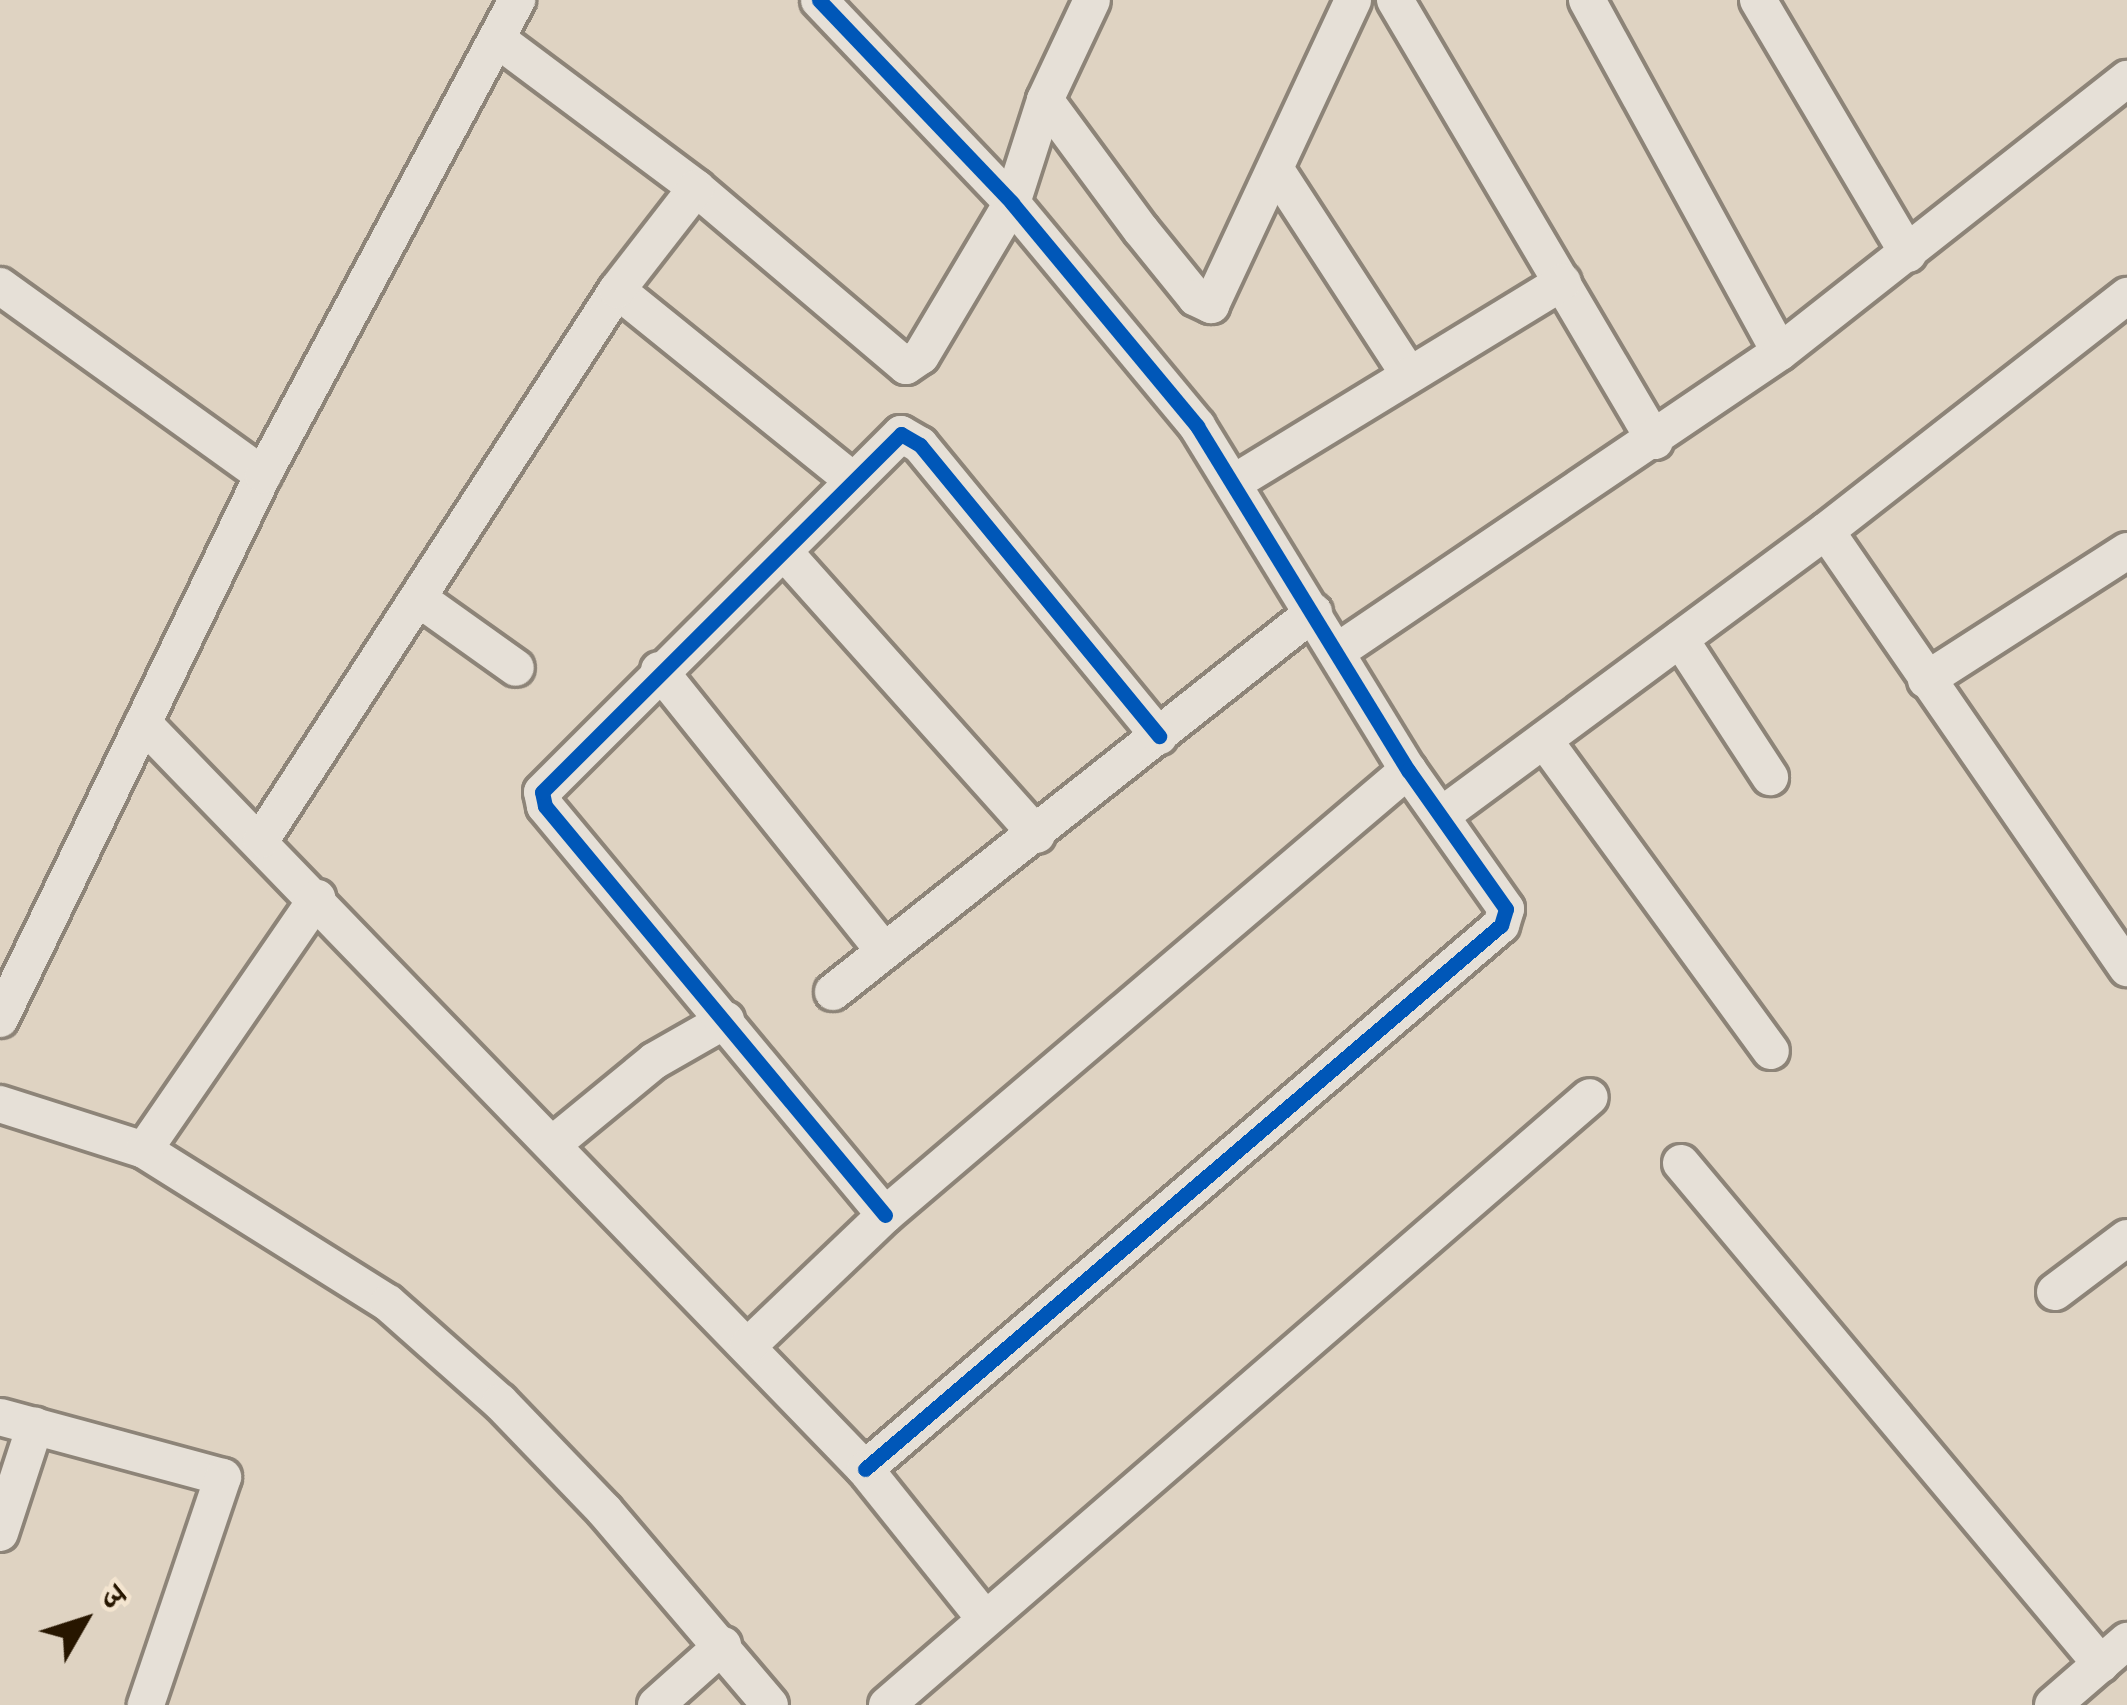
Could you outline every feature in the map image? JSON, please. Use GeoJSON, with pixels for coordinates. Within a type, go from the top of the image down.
{"type":"FeatureCollection","features":[{"type":"Feature","properties":{"kind":"street"},"geometry":{"type":"LineString","coordinates":[[0,1019],[263,476],[517,0]]}},
{"type":"Feature","properties":{"kind":"street"},"geometry":{"type":"LineString","coordinates":[[819,0],[1012,203],[1235,482],[1408,770],[1503,900],[1501,925],[865,1469]]}},
{"type":"Feature","properties":{"kind":"street"},"geometry":{"type":"LineString","coordinates":[[496,39],[696,188],[906,365],[921,356],[1012,203],[1045,100],[1092,0]]}},
{"type":"Feature","properties":{"kind":"street"},"geometry":{"type":"LineString","coordinates":[[1045,100],[1204,306],[1217,296],[1278,173],[1353,0]]}},
{"type":"Feature","properties":{"kind":"street"},"geometry":{"type":"LineString","coordinates":[[1395,0],[1655,441]]}},
{"type":"Feature","properties":{"kind":"street"},"geometry":{"type":"LineString","coordinates":[[1587,0],[1780,352]]}},
{"type":"Feature","properties":{"kind":"street"},"geometry":{"type":"LineString","coordinates":[[1758,0],[1908,254]]}},
{"type":"Feature","properties":{"kind":"street"},"geometry":{"type":"LineString","coordinates":[[1338,651],[1655,441],[1780,352],[2127,80]]}},
{"type":"Feature","properties":{"kind":"street"},"geometry":{"type":"LineString","coordinates":[[1278,173],[1407,372]]}},
{"type":"Feature","properties":{"kind":"street"},"geometry":{"type":"LineString","coordinates":[[261,840],[617,290],[696,188]]}},
{"type":"Feature","properties":{"kind":"street"},"geometry":{"type":"LineString","coordinates":[[1235,482],[1407,372],[1563,282]]}},
{"type":"Feature","properties":{"kind":"street"},"geometry":{"type":"LineString","coordinates":[[0,286],[263,476]]}},
{"type":"Feature","properties":{"kind":"street"},"geometry":{"type":"LineString","coordinates":[[617,290],[854,481]]}},
{"type":"Feature","properties":{"kind":"street"},"geometry":{"type":"LineString","coordinates":[[1442,815],[1826,531],[2127,296]]}},
{"type":"Feature","properties":{"kind":"street"},"geometry":{"type":"LineString","coordinates":[[885,1215],[542,799],[658,670],[785,553],[893,439],[909,436],[1159,736]]}},
{"type":"Feature","properties":{"kind":"street"},"geometry":{"type":"LineString","coordinates":[[1826,531],[2127,968]]}},
{"type":"Feature","properties":{"kind":"street"},"geometry":{"type":"LineString","coordinates":[[1926,680],[2127,551]]}},
{"type":"Feature","properties":{"kind":"street"},"geometry":{"type":"LineString","coordinates":[[785,553],[1037,835]]}},
{"type":"Feature","properties":{"kind":"street"},"geometry":{"type":"LineString","coordinates":[[418,598],[516,668]]}},
{"type":"Feature","properties":{"kind":"street"},"geometry":{"type":"LineString","coordinates":[[833,992],[1314,612]]}},
{"type":"Feature","properties":{"kind":"street"},"geometry":{"type":"LineString","coordinates":[[1680,639],[1770,777]]}},
{"type":"Feature","properties":{"kind":"street"},"geometry":{"type":"LineString","coordinates":[[658,670],[884,950]]}},
{"type":"Feature","properties":{"kind":"street"},"geometry":{"type":"LineString","coordinates":[[143,723],[865,1469],[985,1619]]}},
{"type":"Feature","properties":{"kind":"street"},"geometry":{"type":"LineString","coordinates":[[1544,740],[1771,1051]]}},
{"type":"Feature","properties":{"kind":"street"},"geometry":{"type":"LineString","coordinates":[[748,1346],[885,1215],[1408,770]]}},
{"type":"Feature","properties":{"kind":"street"},"geometry":{"type":"LineString","coordinates":[[145,1150],[316,898]]}},
{"type":"Feature","properties":{"kind":"street"},"geometry":{"type":"LineString","coordinates":[[553,1144],[654,1061],[726,1020]]}},
{"type":"Feature","properties":{"kind":"street"},"geometry":{"type":"LineString","coordinates":[[887,1705],[1590,1097]]}},
{"type":"Feature","properties":{"kind":"street"},"geometry":{"type":"LineString","coordinates":[[0,1104],[145,1150],[388,1303],[500,1402],[723,1645],[770,1705]]}},
{"type":"Feature","properties":{"kind":"street"},"geometry":{"type":"LineString","coordinates":[[1681,1163],[2114,1652],[2054,1705]]}},
{"type":"Feature","properties":{"kind":"street"},"geometry":{"type":"LineString","coordinates":[[2055,1292],[2127,1238]]}},
{"type":"Feature","properties":{"kind":"street"},"geometry":{"type":"LineString","coordinates":[[0,1533],[18,1422],[223,1477],[146,1705]]}},
{"type":"Feature","properties":{"kind":"street"},"geometry":{"type":"LineString","coordinates":[[656,1705],[723,1645]]}},
{"type":"Feature","properties":{"kind":"cycle path"},"geometry":{"type":"LineString","coordinates":[[819,0],[1012,203],[1197,426],[1408,770],[1506,909],[1501,925],[865,1469]]}},
{"type":"Feature","properties":{"kind":"cycle path"},"geometry":{"type":"LineString","coordinates":[[885,1215],[545,806],[542,792],[901,434],[920,445],[1159,736]]}}]}
